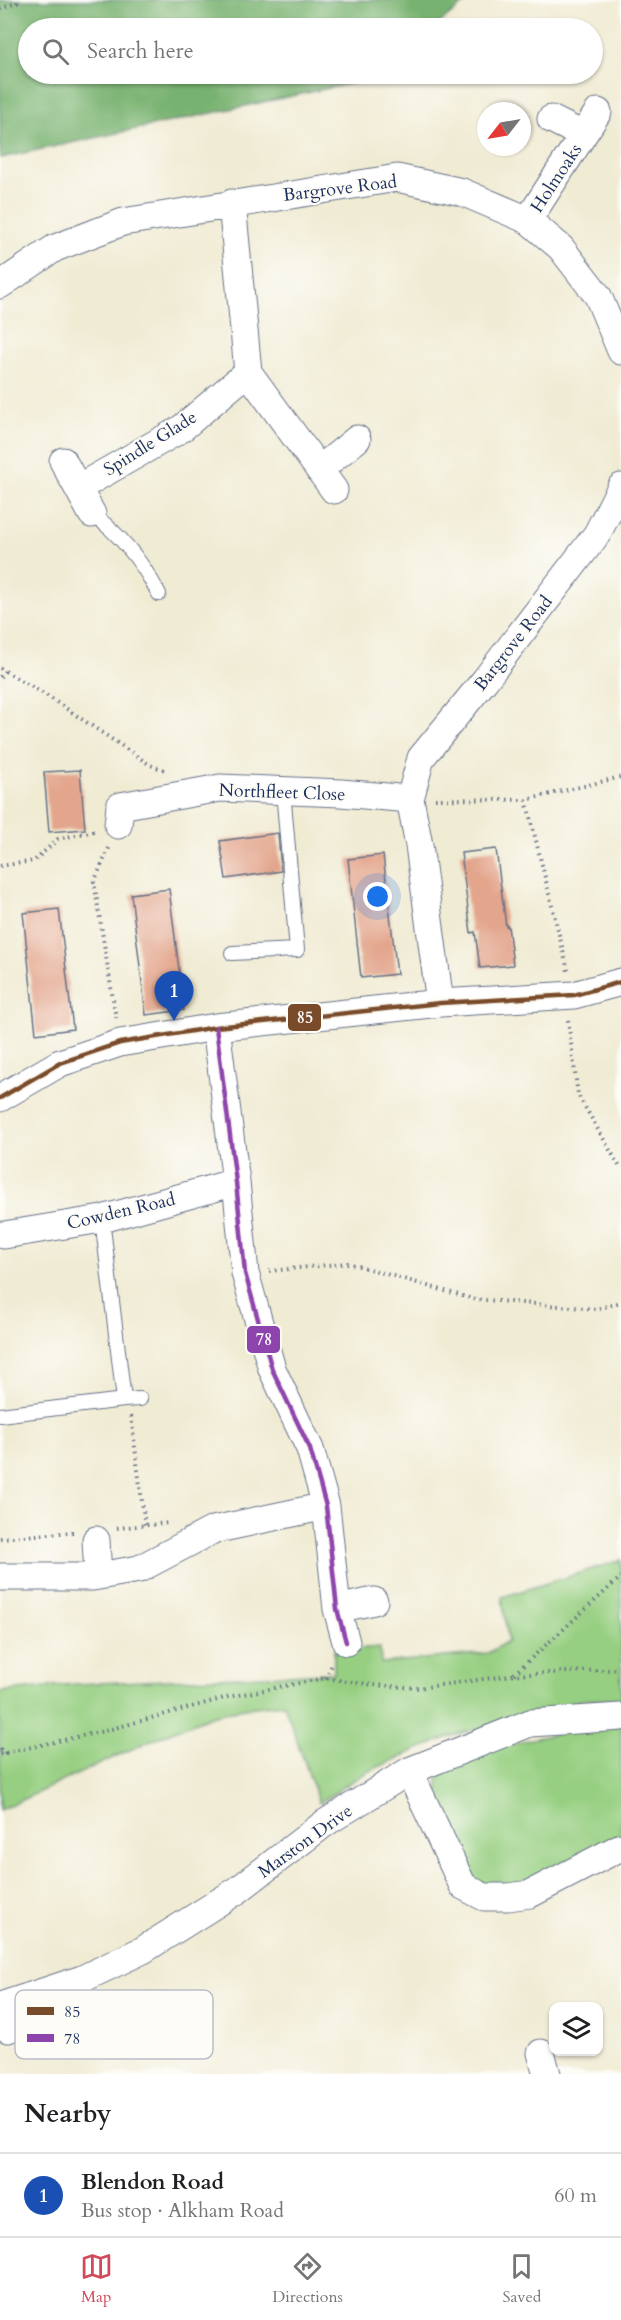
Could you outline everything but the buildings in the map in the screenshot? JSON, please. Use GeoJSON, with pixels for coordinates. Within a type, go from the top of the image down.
{"type":"FeatureCollection","features":[{"type":"Feature","properties":{"kind":"street","name":"Holmoaks"},"geometry":{"type":"LineString","coordinates":[[528,220],[598,112]]}},
{"type":"Feature","properties":{"kind":"street","name":"Holmoaks"},"geometry":{"type":"LineString","coordinates":[[551,119],[583,135]]}},
{"type":"Feature","properties":{"kind":"street","name":"Bargrove Road"},"geometry":{"type":"LineString","coordinates":[[0,285],[55,248],[123,222],[398,178],[462,192],[528,220],[561,248],[598,296],[621,351]]}},
{"type":"Feature","properties":{"kind":"street"},"geometry":{"type":"LineString","coordinates":[[232,203],[248,372],[326,480],[357,439]]}},
{"type":"Feature","properties":{"kind":"street","name":"Spindle Glade"},"geometry":{"type":"LineString","coordinates":[[78,488],[181,429],[248,372]]}},
{"type":"Feature","properties":{"kind":"street"},"geometry":{"type":"LineString","coordinates":[[63,461],[92,514]]}},
{"type":"Feature","properties":{"kind":"street","name":"Bargrove Road"},"geometry":{"type":"LineString","coordinates":[[410,799],[421,758],[485,680],[597,534],[621,487]]}},
{"type":"Feature","properties":{"kind":"street","name":"Northfleet Close"},"geometry":{"type":"LineString","coordinates":[[118,825],[120,806],[220,788],[341,793],[410,799]]}},
{"type":"Feature","properties":{"kind":"street"},"geometry":{"type":"LineString","coordinates":[[410,799],[419,845],[440,1003]]}},
{"type":"Feature","properties":{"kind":"street"},"geometry":{"type":"LineString","coordinates":[[0,1098],[60,1063],[120,1043],[216,1027],[440,1003],[569,995],[621,982]]}},
{"type":"Feature","properties":{"kind":"street"},"geometry":{"type":"LineString","coordinates":[[216,1027],[245,1273],[272,1369],[310,1449],[326,1506],[337,1609],[345,1642]]}},
{"type":"Feature","properties":{"kind":"street","name":"Cowden Road"},"geometry":{"type":"LineString","coordinates":[[4,1234],[102,1219],[236,1182]]}},
{"type":"Feature","properties":{"kind":"street"},"geometry":{"type":"LineString","coordinates":[[0,1576],[98,1576],[139,1569],[213,1530],[326,1506]]}},
{"type":"Feature","properties":{"kind":"street"},"geometry":{"type":"LineString","coordinates":[[96,1539],[98,1576]]}},
{"type":"Feature","properties":{"kind":"street"},"geometry":{"type":"LineString","coordinates":[[337,1609],[374,1601]]}},
{"type":"Feature","properties":{"kind":"street","name":"Marston Drive"},"geometry":{"type":"LineString","coordinates":[[57,1990],[143,1950],[238,1890],[325,1823],[409,1771],[530,1724],[621,1717]]}},
{"type":"Feature","properties":{"kind":"street"},"geometry":{"type":"LineString","coordinates":[[409,1771],[463,1886],[484,1897],[508,1898],[530,1894],[621,1847]]}},
{"type":"Feature","properties":{"kind":"lane"},"geometry":{"type":"LineString","coordinates":[[92,514],[123,540],[152,579],[159,594]]}},
{"type":"Feature","properties":{"kind":"lane"},"geometry":{"type":"LineString","coordinates":[[232,954],[297,950],[283,791]]}},
{"type":"Feature","properties":{"kind":"lane"},"geometry":{"type":"LineString","coordinates":[[0,1415],[131,1400],[102,1219]]}},
{"type":"Feature","properties":{"kind":"path"},"geometry":{"type":"LineString","coordinates":[[0,9],[17,3],[18,0]]}},
{"type":"Feature","properties":{"kind":"path"},"geometry":{"type":"LineString","coordinates":[[0,677],[2,669],[49,697],[150,765],[170,772]]}},
{"type":"Feature","properties":{"kind":"path"},"geometry":{"type":"LineString","coordinates":[[410,799],[526,800],[621,777]]}},
{"type":"Feature","properties":{"kind":"path"},"geometry":{"type":"LineString","coordinates":[[526,800],[569,995],[578,1095],[621,1169]]}},
{"type":"Feature","properties":{"kind":"path"},"geometry":{"type":"LineString","coordinates":[[0,866],[34,861],[58,839],[118,825]]}},
{"type":"Feature","properties":{"kind":"path"},"geometry":{"type":"LineString","coordinates":[[118,825],[94,882],[120,1043]]}},
{"type":"Feature","properties":{"kind":"path"},"geometry":{"type":"LineString","coordinates":[[245,1273],[348,1263],[473,1299],[597,1309],[621,1302]]}},
{"type":"Feature","properties":{"kind":"path"},"geometry":{"type":"LineString","coordinates":[[131,1400],[145,1526]]}},
{"type":"Feature","properties":{"kind":"path"},"geometry":{"type":"LineString","coordinates":[[513,1675],[621,1577]]}},
{"type":"Feature","properties":{"kind":"path"},"geometry":{"type":"LineString","coordinates":[[1,1753],[104,1731],[228,1697],[325,1678],[419,1689],[513,1675],[621,1669]]}},
{"type":"Feature","properties":{"kind":"green space"},"geometry":{"type":"Polygon","coordinates":[[[0,0],[469,0],[446,18],[18,18],[18,84],[348,84],[0,158],[0,0]]]}},
{"type":"Feature","properties":{"kind":"green space"},"geometry":{"type":"Polygon","coordinates":[[[621,1560],[621,1699],[582,1700],[455,1735],[365,1773],[319,1803],[284,1704],[244,1708],[211,1716],[147,1742],[0,1810],[0,1692],[74,1684],[334,1673],[334,1651],[380,1647],[381,1663],[488,1653],[508,1641],[502,1597],[621,1560]]]}},
{"type":"Feature","properties":{"kind":"green space"},"geometry":{"type":"Polygon","coordinates":[[[621,1725],[621,1847],[484,1897],[439,1809],[438,1776],[481,1755],[526,1740],[621,1725]]]}},
{"type":"Feature","properties":{"kind":"transit line","name":"85"},"geometry":{"type":"LineString","coordinates":[[0,1098],[60,1063],[120,1043],[216,1027],[440,1003],[574,995],[621,982]]}},
{"type":"Feature","properties":{"kind":"transit line","name":"78"},"geometry":{"type":"LineString","coordinates":[[216,1027],[245,1273],[272,1369],[310,1449],[326,1506],[337,1609],[346,1642]]}},
{"type":"Feature","properties":{"kind":"place","name":"Blendon Road"},"geometry":{"type":"Point","coordinates":[174,1021]}}]}
